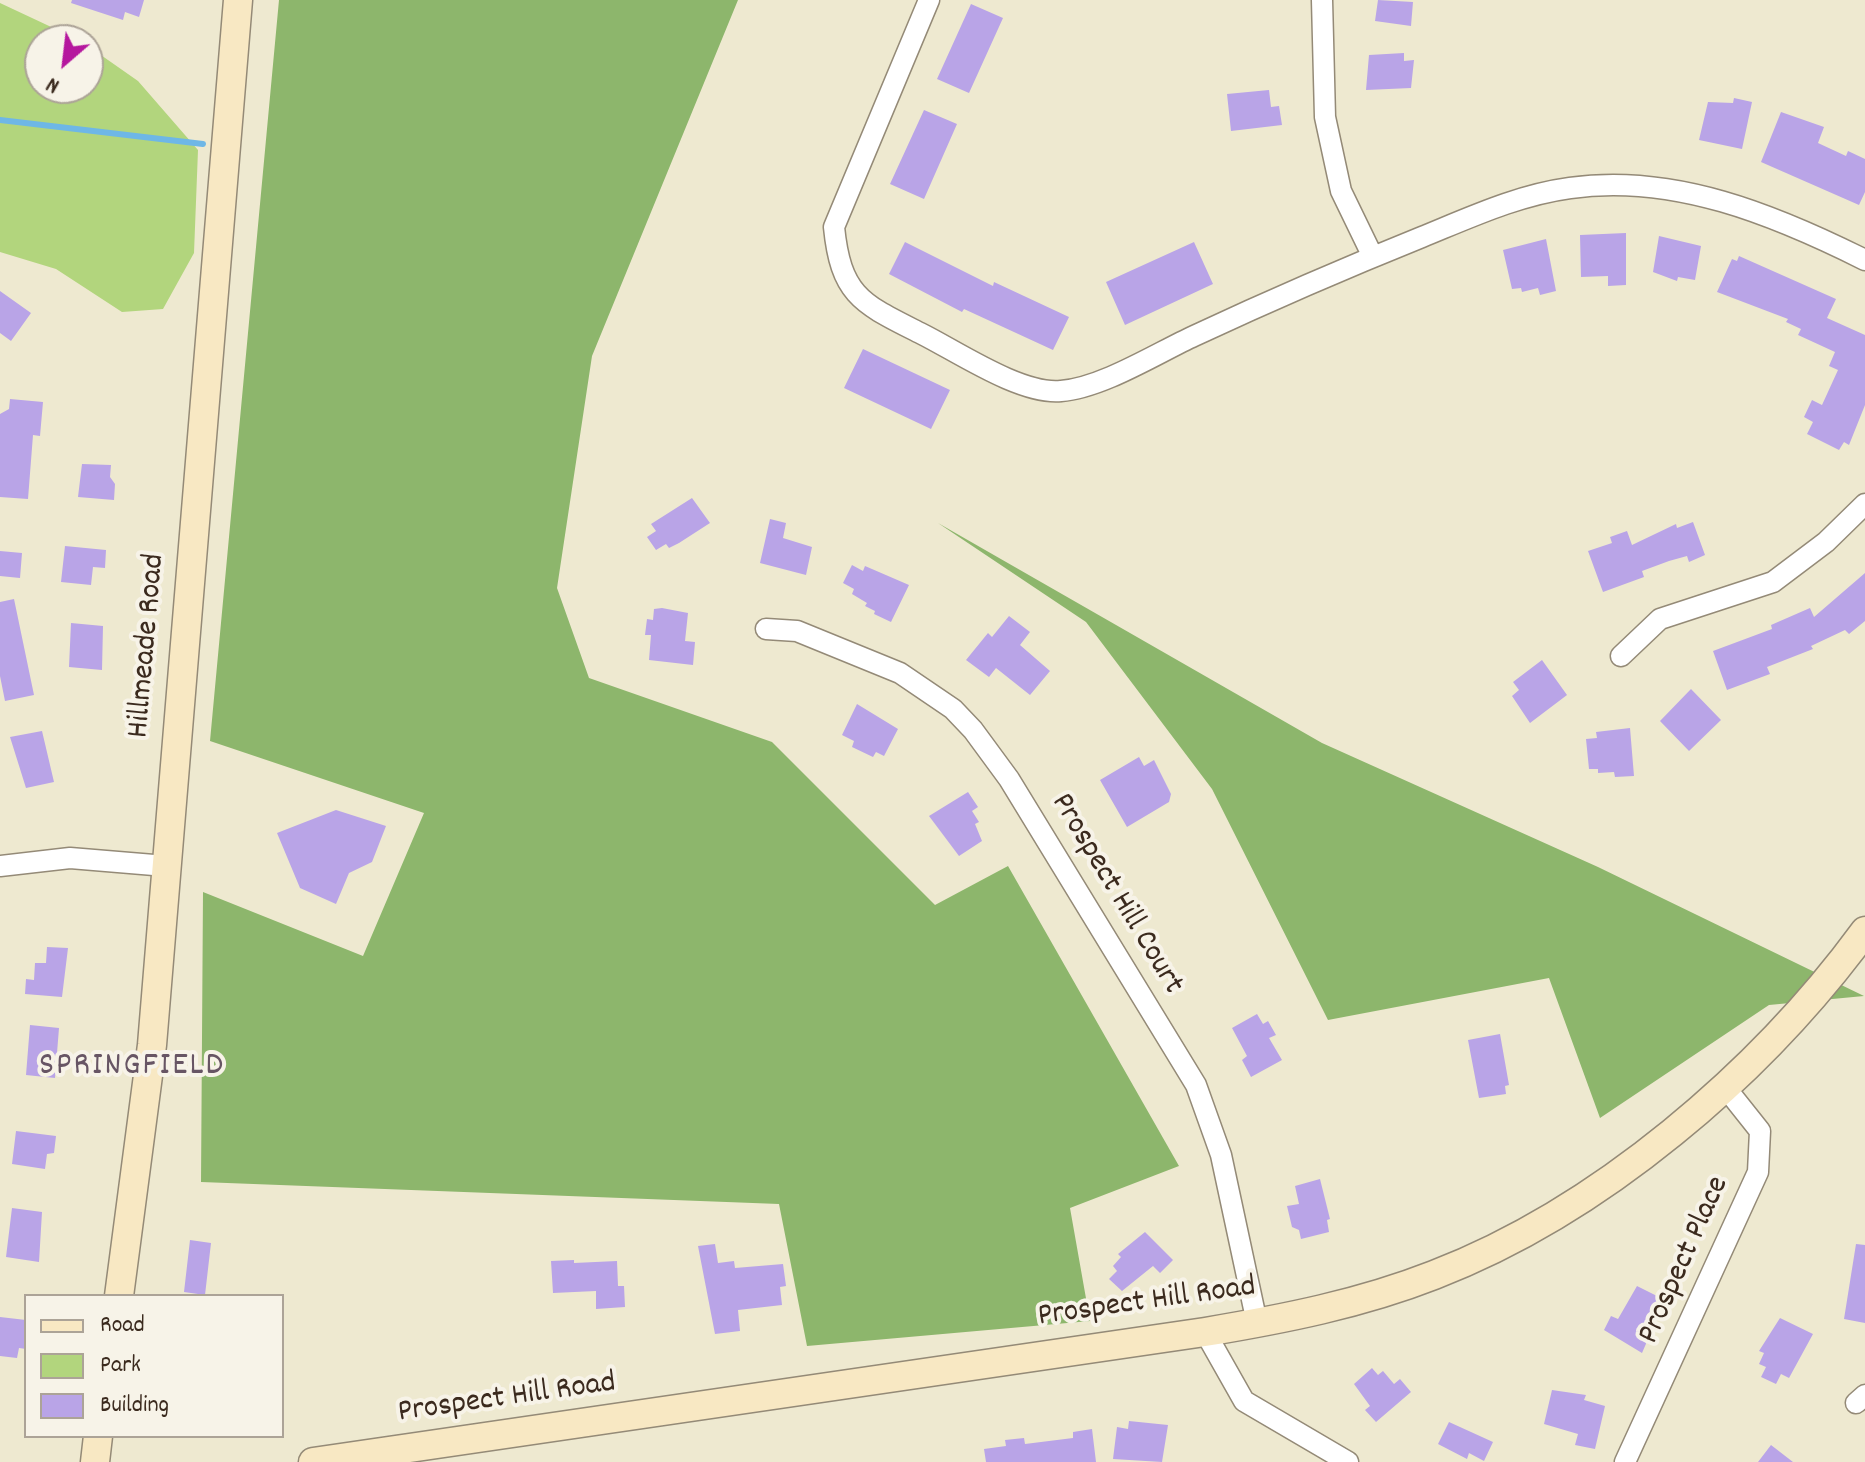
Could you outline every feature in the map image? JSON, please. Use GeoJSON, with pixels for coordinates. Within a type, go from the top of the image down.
{"type":"FeatureCollection","features":[{"type":"Feature","properties":{"kind":"street","name":"Hillmeade Road"},"geometry":{"type":"LineString","coordinates":[[119,1294],[152,1045],[238,0]]}},
{"type":"Feature","properties":{"kind":"street"},"geometry":{"type":"LineString","coordinates":[[929,0],[834,227],[837,260],[849,288],[875,310],[1021,384],[1060,392],[1098,380],[1301,286],[1518,198],[1572,187],[1645,185],[1724,201],[1819,238],[1865,260]]}},
{"type":"Feature","properties":{"kind":"street"},"geometry":{"type":"LineString","coordinates":[[1322,0],[1325,117],[1341,191],[1373,257]]}},
{"type":"Feature","properties":{"kind":"street"},"geometry":{"type":"LineString","coordinates":[[1621,656],[1660,619],[1773,582],[1826,542],[1865,504]]}},
{"type":"Feature","properties":{"kind":"street","name":"Prospect Hill Court"},"geometry":{"type":"LineString","coordinates":[[766,629],[797,631],[900,673],[953,709],[1009,779],[1196,1085],[1221,1155],[1257,1323]]}},
{"type":"Feature","properties":{"kind":"street"},"geometry":{"type":"LineString","coordinates":[[0,866],[70,858],[166,866]]}},
{"type":"Feature","properties":{"kind":"street","name":"Prospect Hill Road"},"geometry":{"type":"LineString","coordinates":[[313,1462],[1205,1332],[1335,1308],[1434,1275],[1487,1252],[1592,1189],[1683,1123],[1785,1028],[1865,931]]}},
{"type":"Feature","properties":{"kind":"street","name":"Prospect Place"},"geometry":{"type":"LineString","coordinates":[[1625,1462],[1758,1172],[1760,1131],[1725,1087]]}},
{"type":"Feature","properties":{"kind":"street"},"geometry":{"type":"LineString","coordinates":[[1205,1332],[1244,1401],[1348,1462]]}},
{"type":"Feature","properties":{"kind":"street"},"geometry":{"type":"LineString","coordinates":[[95,1462],[98,1438]]}},
{"type":"Feature","properties":{"kind":"green space"},"geometry":{"type":"Polygon","coordinates":[[[279,0],[738,0],[592,356],[557,588],[589,678],[772,742],[935,905],[1008,866],[1179,1166],[1070,1208],[1090,1321],[807,1346],[779,1204],[201,1182],[203,892],[363,956],[424,813],[210,741],[279,0]]]}},
{"type":"Feature","properties":{"kind":"green space"},"geometry":{"type":"Polygon","coordinates":[[[0,3],[45,24],[24,24],[24,104],[104,104],[104,57],[138,81],[198,150],[194,253],[163,309],[122,312],[56,269],[0,252],[0,3]]]}},
{"type":"Feature","properties":{"kind":"green space"},"geometry":{"type":"Polygon","coordinates":[[[938,523],[1322,743],[1598,867],[1864,996],[1769,1005],[1600,1118],[1549,978],[1328,1020],[1212,789],[1086,622],[938,523]]]}},
{"type":"Feature","properties":{"kind":"building"},"geometry":{"type":"Polygon","coordinates":[[[72,0],[144,0],[139,17],[125,12],[123,20],[71,3],[72,0]]]}},
{"type":"Feature","properties":{"kind":"building"},"geometry":{"type":"Polygon","coordinates":[[[1378,0],[1413,2],[1411,26],[1375,21],[1378,0]]]}},
{"type":"Feature","properties":{"kind":"building"},"geometry":{"type":"Polygon","coordinates":[[[971,4],[1003,18],[969,93],[937,79],[971,4]]]}},
{"type":"Feature","properties":{"kind":"building"},"geometry":{"type":"Polygon","coordinates":[[[1404,53],[1404,61],[1414,60],[1411,88],[1366,90],[1369,55],[1404,53]]]}},
{"type":"Feature","properties":{"kind":"building"},"geometry":{"type":"Polygon","coordinates":[[[1269,90],[1271,107],[1279,106],[1282,125],[1231,131],[1227,94],[1269,90]]]}},
{"type":"Feature","properties":{"kind":"building"},"geometry":{"type":"Polygon","coordinates":[[[1734,98],[1752,102],[1742,149],[1699,140],[1708,102],[1733,103],[1734,98]]]}},
{"type":"Feature","properties":{"kind":"building"},"geometry":{"type":"Polygon","coordinates":[[[924,110],[957,124],[924,199],[890,184],[924,110]]]}},
{"type":"Feature","properties":{"kind":"building"},"geometry":{"type":"Polygon","coordinates":[[[1781,112],[1824,127],[1818,143],[1846,156],[1848,151],[1865,159],[1865,192],[1859,205],[1761,162],[1781,112]]]}},
{"type":"Feature","properties":{"kind":"building"},"geometry":{"type":"Polygon","coordinates":[[[1626,233],[1626,285],[1608,286],[1608,276],[1581,277],[1580,235],[1626,233]]]}},
{"type":"Feature","properties":{"kind":"building"},"geometry":{"type":"Polygon","coordinates":[[[1659,236],[1701,246],[1695,280],[1678,277],[1677,281],[1653,272],[1659,236]]]}},
{"type":"Feature","properties":{"kind":"building"},"geometry":{"type":"Polygon","coordinates":[[[1546,239],[1556,291],[1540,295],[1538,288],[1522,292],[1521,288],[1512,289],[1503,250],[1546,239]]]}},
{"type":"Feature","properties":{"kind":"building"},"geometry":{"type":"Polygon","coordinates":[[[905,242],[993,286],[994,282],[1069,317],[1053,350],[964,309],[962,312],[889,274],[905,242]]]}},
{"type":"Feature","properties":{"kind":"building"},"geometry":{"type":"Polygon","coordinates":[[[1194,242],[1213,284],[1125,325],[1106,282],[1194,242]]]}},
{"type":"Feature","properties":{"kind":"building"},"geometry":{"type":"Polygon","coordinates":[[[1739,256],[1836,299],[1827,318],[1865,335],[1865,405],[1849,445],[1844,442],[1839,450],[1807,434],[1813,422],[1804,417],[1812,400],[1822,405],[1838,370],[1829,366],[1835,352],[1798,335],[1801,329],[1786,322],[1788,319],[1717,292],[1732,259],[1737,261],[1739,256]]]}},
{"type":"Feature","properties":{"kind":"building"},"geometry":{"type":"Polygon","coordinates":[[[0,291],[31,313],[11,341],[0,333],[0,291]]]}},
{"type":"Feature","properties":{"kind":"building"},"geometry":{"type":"Polygon","coordinates":[[[863,349],[950,390],[931,429],[844,388],[863,349]]]}},
{"type":"Feature","properties":{"kind":"building"},"geometry":{"type":"Polygon","coordinates":[[[10,399],[43,402],[40,436],[33,435],[28,499],[0,497],[0,414],[9,409],[10,399]]]}},
{"type":"Feature","properties":{"kind":"building"},"geometry":{"type":"Polygon","coordinates":[[[82,464],[111,465],[114,500],[78,497],[82,464]]]}},
{"type":"Feature","properties":{"kind":"building"},"geometry":{"type":"Polygon","coordinates":[[[692,498],[710,523],[669,548],[666,544],[656,550],[647,537],[656,531],[651,524],[692,498]]]}},
{"type":"Feature","properties":{"kind":"building"},"geometry":{"type":"Polygon","coordinates":[[[770,519],[786,523],[783,538],[812,547],[806,575],[760,563],[770,519]]]}},
{"type":"Feature","properties":{"kind":"building"},"geometry":{"type":"Polygon","coordinates":[[[1693,522],[1705,555],[1689,562],[1687,556],[1669,561],[1642,571],[1644,577],[1603,592],[1588,551],[1612,543],[1610,537],[1627,531],[1632,545],[1676,524],[1677,528],[1693,522]]]}},
{"type":"Feature","properties":{"kind":"building"},"geometry":{"type":"Polygon","coordinates":[[[65,546],[106,550],[105,568],[93,567],[91,585],[61,582],[65,546]]]}},
{"type":"Feature","properties":{"kind":"building"},"geometry":{"type":"Polygon","coordinates":[[[0,551],[22,553],[20,578],[0,576],[0,551]]]}},
{"type":"Feature","properties":{"kind":"building"},"geometry":{"type":"Polygon","coordinates":[[[852,565],[863,571],[865,566],[909,585],[891,622],[874,614],[875,611],[865,606],[867,603],[852,594],[854,589],[843,583],[852,565]]]}},
{"type":"Feature","properties":{"kind":"building"},"geometry":{"type":"Polygon","coordinates":[[[1865,573],[1865,621],[1849,634],[1845,630],[1811,646],[1813,649],[1767,667],[1770,674],[1727,690],[1713,651],[1772,629],[1771,625],[1810,608],[1814,617],[1865,573]]]}},
{"type":"Feature","properties":{"kind":"building"},"geometry":{"type":"Polygon","coordinates":[[[14,599],[34,695],[5,701],[0,676],[0,602],[14,599]]]}},
{"type":"Feature","properties":{"kind":"building"},"geometry":{"type":"Polygon","coordinates":[[[654,609],[688,613],[685,641],[695,642],[693,665],[649,660],[651,635],[645,635],[647,619],[653,620],[654,609]]]}},
{"type":"Feature","properties":{"kind":"building"},"geometry":{"type":"Polygon","coordinates":[[[1009,616],[1030,632],[1020,645],[1050,671],[1030,695],[996,668],[989,677],[966,660],[988,633],[992,637],[1009,616]]]}},
{"type":"Feature","properties":{"kind":"building"},"geometry":{"type":"Polygon","coordinates":[[[71,623],[103,626],[102,670],[69,667],[71,623]]]}},
{"type":"Feature","properties":{"kind":"building"},"geometry":{"type":"Polygon","coordinates":[[[1542,660],[1567,695],[1530,723],[1512,696],[1519,690],[1513,682],[1542,660]]]}},
{"type":"Feature","properties":{"kind":"building"},"geometry":{"type":"Polygon","coordinates":[[[1691,689],[1721,720],[1689,751],[1660,721],[1691,689]]]}},
{"type":"Feature","properties":{"kind":"building"},"geometry":{"type":"Polygon","coordinates":[[[857,704],[898,729],[884,756],[876,752],[873,757],[852,747],[854,741],[842,735],[857,704]]]}},
{"type":"Feature","properties":{"kind":"building"},"geometry":{"type":"Polygon","coordinates":[[[1630,728],[1634,776],[1615,777],[1614,772],[1598,773],[1598,769],[1589,769],[1586,739],[1597,738],[1596,732],[1630,728]]]}},
{"type":"Feature","properties":{"kind":"building"},"geometry":{"type":"Polygon","coordinates":[[[42,731],[54,782],[26,788],[10,737],[42,731]]]}},
{"type":"Feature","properties":{"kind":"building"},"geometry":{"type":"Polygon","coordinates":[[[1139,757],[1144,766],[1154,760],[1171,794],[1169,802],[1127,827],[1100,780],[1139,757]]]}},
{"type":"Feature","properties":{"kind":"building"},"geometry":{"type":"Polygon","coordinates":[[[968,792],[978,807],[972,811],[979,822],[975,824],[982,841],[959,856],[929,816],[968,792]]]}},
{"type":"Feature","properties":{"kind":"building"},"geometry":{"type":"Polygon","coordinates":[[[336,810],[386,826],[372,862],[349,873],[336,904],[300,888],[277,833],[336,810]]]}},
{"type":"Feature","properties":{"kind":"building"},"geometry":{"type":"Polygon","coordinates":[[[47,947],[68,948],[62,997],[25,994],[26,979],[34,980],[35,963],[46,963],[47,947]]]}},
{"type":"Feature","properties":{"kind":"building"},"geometry":{"type":"Polygon","coordinates":[[[1257,1014],[1263,1024],[1268,1021],[1276,1035],[1269,1038],[1282,1060],[1251,1077],[1242,1060],[1247,1056],[1232,1028],[1257,1014]]]}},
{"type":"Feature","properties":{"kind":"building"},"geometry":{"type":"Polygon","coordinates":[[[30,1025],[59,1028],[55,1078],[26,1075],[30,1025]]]}},
{"type":"Feature","properties":{"kind":"building"},"geometry":{"type":"Polygon","coordinates":[[[1500,1034],[1509,1085],[1505,1086],[1506,1094],[1479,1098],[1468,1040],[1500,1034]]]}},
{"type":"Feature","properties":{"kind":"building"},"geometry":{"type":"Polygon","coordinates":[[[16,1131],[56,1136],[54,1153],[47,1154],[45,1169],[12,1164],[16,1131]]]}},
{"type":"Feature","properties":{"kind":"building"},"geometry":{"type":"Polygon","coordinates":[[[1320,1179],[1330,1219],[1327,1220],[1329,1232],[1301,1239],[1299,1230],[1292,1227],[1287,1206],[1299,1204],[1295,1186],[1320,1179]]]}},
{"type":"Feature","properties":{"kind":"building"},"geometry":{"type":"Polygon","coordinates":[[[12,1208],[42,1212],[39,1262],[6,1257],[12,1208]]]}},
{"type":"Feature","properties":{"kind":"building"},"geometry":{"type":"Polygon","coordinates":[[[1145,1232],[1173,1260],[1160,1273],[1153,1266],[1122,1291],[1109,1279],[1117,1271],[1113,1266],[1121,1257],[1118,1254],[1145,1232]]]}},
{"type":"Feature","properties":{"kind":"building"},"geometry":{"type":"Polygon","coordinates":[[[190,1240],[211,1243],[205,1294],[184,1292],[190,1240]]]}},
{"type":"Feature","properties":{"kind":"building"},"geometry":{"type":"Polygon","coordinates":[[[715,1244],[718,1263],[734,1261],[735,1268],[783,1264],[786,1286],[780,1287],[782,1305],[738,1310],[740,1331],[715,1334],[698,1246],[715,1244]]]}},
{"type":"Feature","properties":{"kind":"building"},"geometry":{"type":"Polygon","coordinates":[[[1856,1244],[1865,1245],[1865,1323],[1844,1319],[1856,1244]]]}},
{"type":"Feature","properties":{"kind":"building"},"geometry":{"type":"Polygon","coordinates":[[[574,1260],[574,1263],[617,1261],[618,1286],[624,1286],[625,1307],[596,1309],[596,1291],[553,1293],[551,1261],[574,1260]]]}},
{"type":"Feature","properties":{"kind":"building"},"geometry":{"type":"Polygon","coordinates":[[[1637,1286],[1665,1300],[1642,1353],[1604,1330],[1611,1316],[1618,1319],[1637,1286]]]}},
{"type":"Feature","properties":{"kind":"building"},"geometry":{"type":"Polygon","coordinates":[[[0,1317],[24,1320],[24,1349],[19,1348],[17,1358],[0,1356],[0,1317]]]}},
{"type":"Feature","properties":{"kind":"building"},"geometry":{"type":"Polygon","coordinates":[[[1780,1318],[1813,1334],[1789,1378],[1781,1374],[1776,1384],[1761,1377],[1766,1367],[1759,1364],[1764,1353],[1759,1351],[1780,1318]]]}},
{"type":"Feature","properties":{"kind":"building"},"geometry":{"type":"Polygon","coordinates":[[[1372,1368],[1378,1375],[1383,1371],[1394,1384],[1400,1379],[1411,1392],[1376,1422],[1365,1410],[1370,1406],[1354,1384],[1372,1368]]]}},
{"type":"Feature","properties":{"kind":"building"},"geometry":{"type":"Polygon","coordinates":[[[1552,1390],[1586,1395],[1584,1400],[1605,1406],[1595,1449],[1575,1445],[1578,1434],[1544,1424],[1552,1390]]]}},
{"type":"Feature","properties":{"kind":"building"},"geometry":{"type":"Polygon","coordinates":[[[1129,1421],[1168,1425],[1162,1462],[1113,1459],[1117,1427],[1128,1429],[1129,1421]]]}},
{"type":"Feature","properties":{"kind":"building"},"geometry":{"type":"Polygon","coordinates":[[[1449,1422],[1493,1442],[1484,1461],[1469,1453],[1467,1459],[1438,1444],[1449,1422]]]}},
{"type":"Feature","properties":{"kind":"building"},"geometry":{"type":"Polygon","coordinates":[[[1092,1429],[1096,1462],[986,1462],[984,1449],[1006,1446],[1005,1440],[1024,1438],[1025,1444],[1073,1438],[1073,1432],[1092,1429]]]}},
{"type":"Feature","properties":{"kind":"building"},"geometry":{"type":"Polygon","coordinates":[[[1771,1445],[1793,1462],[1758,1462],[1771,1445]]]}},
{"type":"Feature","properties":{"kind":"waterway"},"geometry":{"type":"LineString","coordinates":[[0,120],[203,144]]}},
{"type":"Feature","properties":{"kind":"district","name":"SPRINGFIELD"},"geometry":{"type":"Point","coordinates":[132,1068]}}]}
